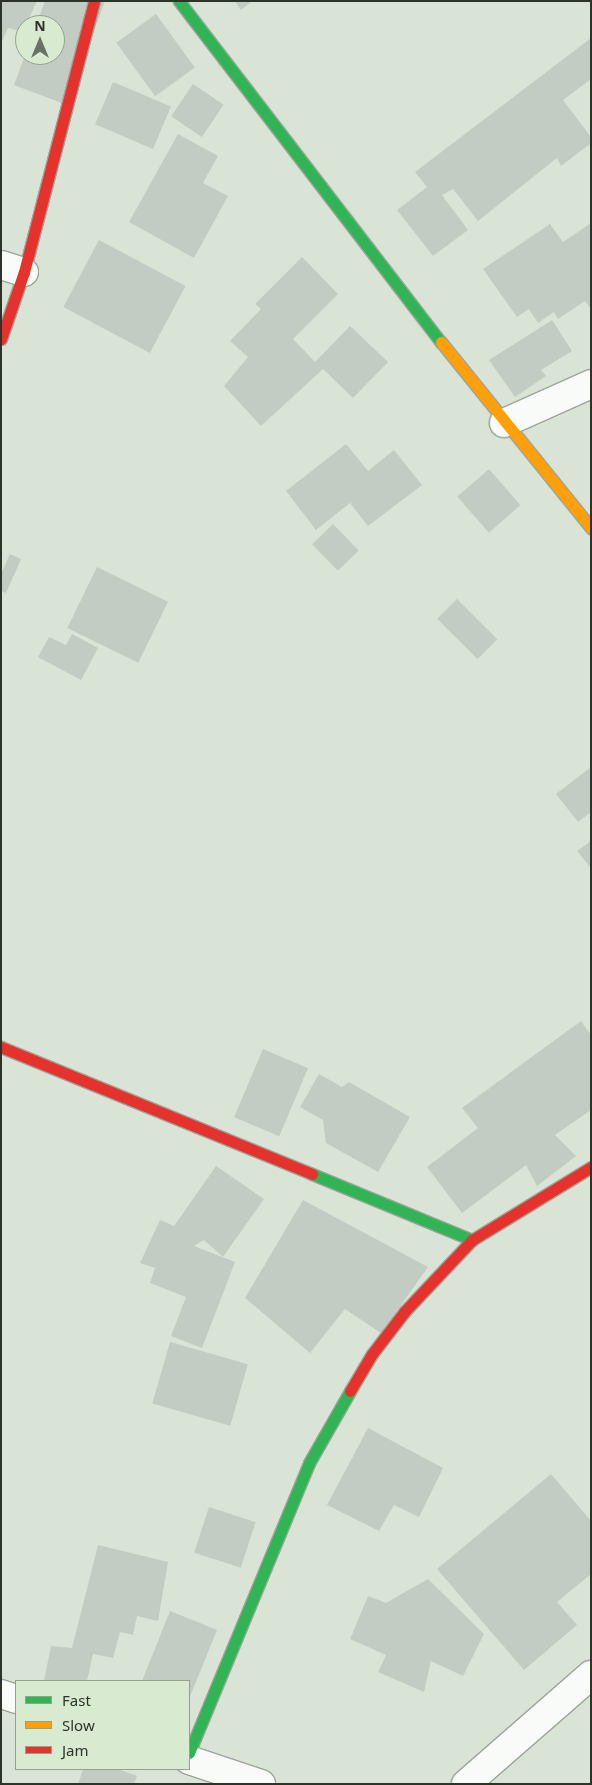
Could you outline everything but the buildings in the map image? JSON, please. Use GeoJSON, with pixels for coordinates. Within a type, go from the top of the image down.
{"type":"FeatureCollection","features":[{"type":"Feature","properties":{"kind":"street"},"geometry":{"type":"LineString","coordinates":[[1,339],[12,269],[94,1]]}},
{"type":"Feature","properties":{"kind":"street"},"geometry":{"type":"LineString","coordinates":[[179,1],[504,423],[591,528]]}},
{"type":"Feature","properties":{"kind":"street"},"geometry":{"type":"LineString","coordinates":[[504,423],[591,384]]}},
{"type":"Feature","properties":{"kind":"street"},"geometry":{"type":"LineString","coordinates":[[1,1047],[472,1240]]}},
{"type":"Feature","properties":{"kind":"street"},"geometry":{"type":"LineString","coordinates":[[190,1752],[305,1471],[338,1408],[405,1311],[472,1240],[591,1167]]}},
{"type":"Feature","properties":{"kind":"street"},"geometry":{"type":"LineString","coordinates":[[466,1784],[591,1675]]}},
{"type":"Feature","properties":{"kind":"street"},"geometry":{"type":"LineString","coordinates":[[1,1694],[15,1699]]}},
{"type":"Feature","properties":{"kind":"street"},"geometry":{"type":"LineString","coordinates":[[190,1760],[261,1784]]}},
{"type":"Feature","properties":{"kind":"traffic: fast"},"geometry":{"type":"LineString","coordinates":[[179,1],[441,342]]}},
{"type":"Feature","properties":{"kind":"traffic: fast"},"geometry":{"type":"LineString","coordinates":[[312,1174],[472,1240]]}},
{"type":"Feature","properties":{"kind":"traffic: fast"},"geometry":{"type":"LineString","coordinates":[[190,1751],[309,1463],[350,1391]]}},
{"type":"Feature","properties":{"kind":"traffic: slow"},"geometry":{"type":"LineString","coordinates":[[441,342],[591,528]]}},
{"type":"Feature","properties":{"kind":"traffic: jam"},"geometry":{"type":"LineString","coordinates":[[1,339],[24,272],[94,1]]}},
{"type":"Feature","properties":{"kind":"traffic: jam"},"geometry":{"type":"LineString","coordinates":[[1,1047],[312,1174]]}},
{"type":"Feature","properties":{"kind":"traffic: jam"},"geometry":{"type":"LineString","coordinates":[[350,1391],[372,1354],[405,1311],[472,1240],[591,1167]]}}]}
